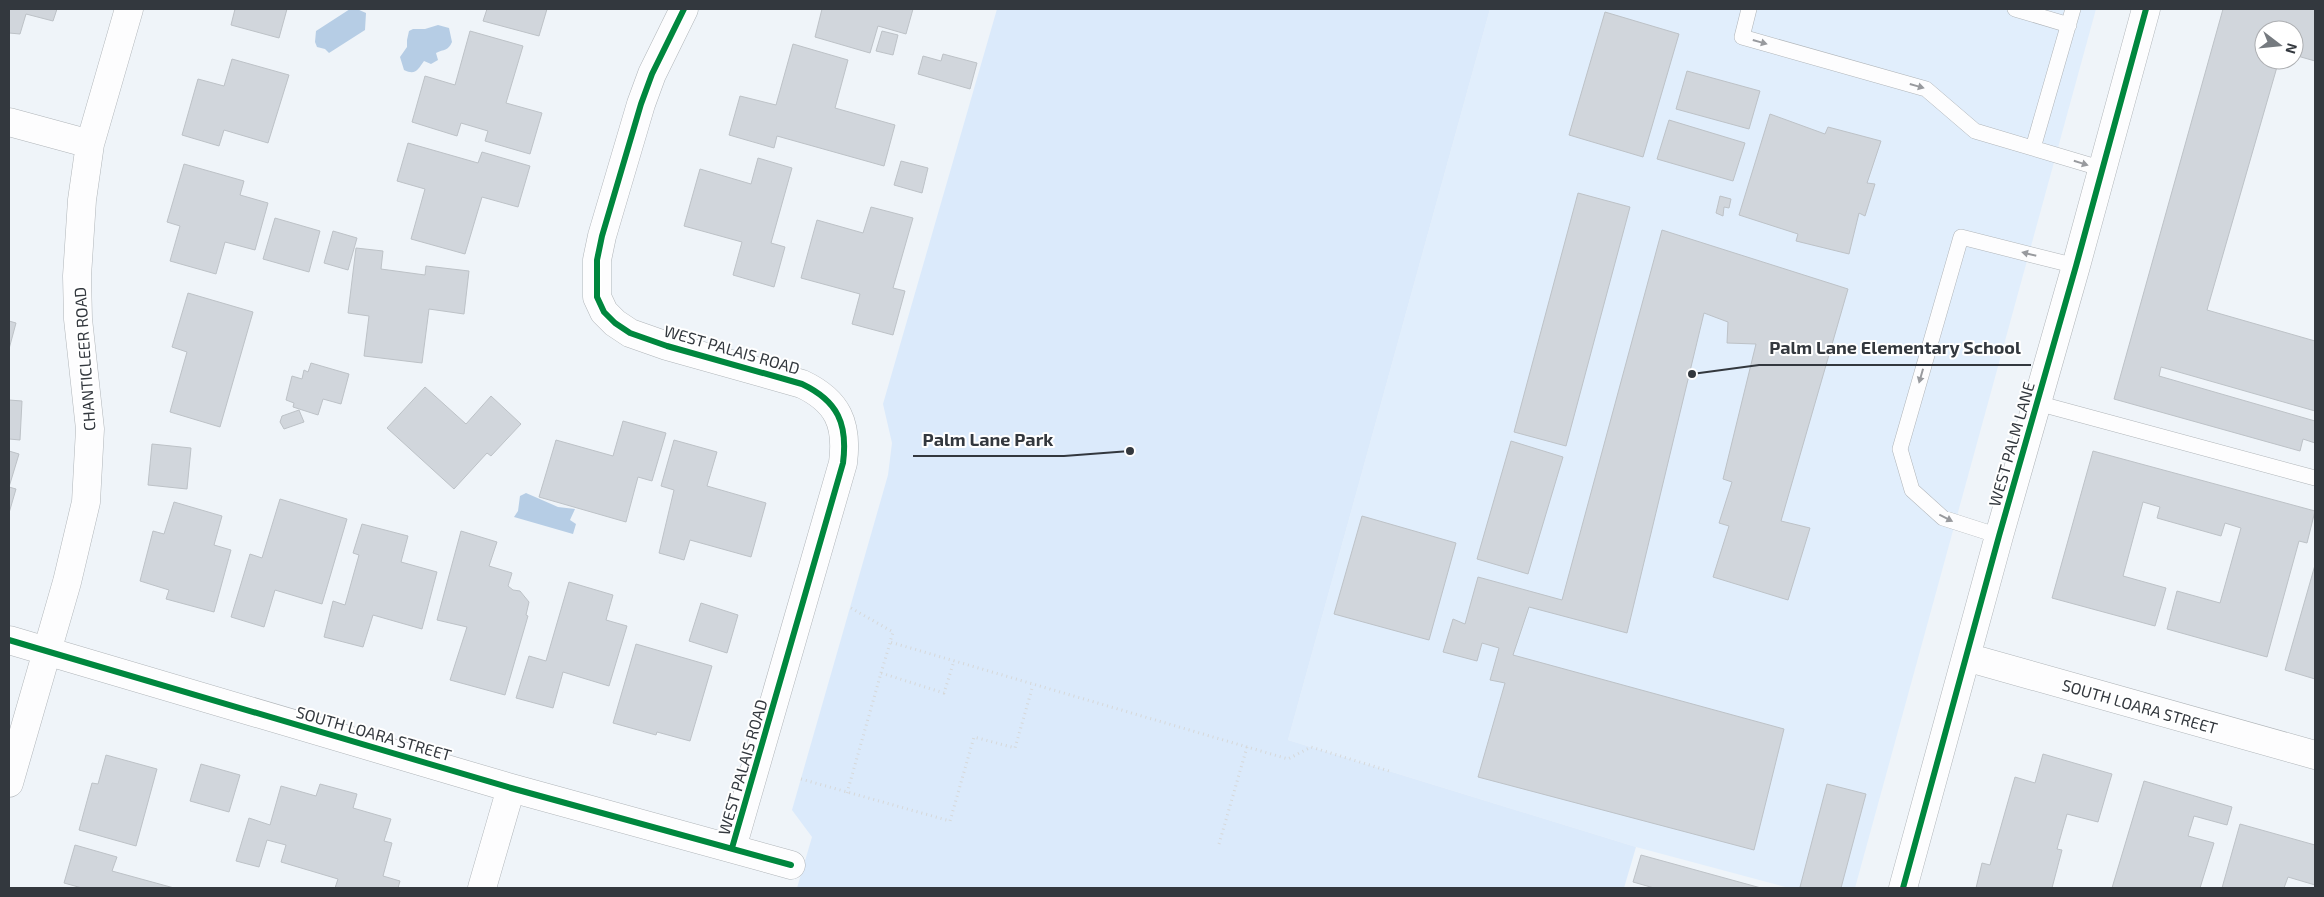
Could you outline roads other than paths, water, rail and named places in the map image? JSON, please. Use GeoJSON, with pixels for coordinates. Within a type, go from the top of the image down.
{"type":"FeatureCollection","features":[{"type":"Feature","properties":{"kind":"street","name":"CHANTICLEER ROAD"},"geometry":{"type":"LineString","coordinates":[[9,783],[79,538],[86,502],[90,429],[78,319],[77,276],[82,200],[90,144],[129,9]]}},
{"type":"Feature","properties":{"kind":"street","name":"WEST PALAIS ROAD"},"geometry":{"type":"LineString","coordinates":[[684,9],[652,74],[641,104],[596,260],[597,297],[604,312],[615,323],[630,333],[667,346],[812,388],[823,396],[838,414],[844,428],[845,445],[842,462],[732,848]]}},
{"type":"Feature","properties":{"kind":"street","name":"WEST PALM LANE"},"geometry":{"type":"LineString","coordinates":[[1904,888],[1999,536],[2103,170],[2146,9]]}},
{"type":"Feature","properties":{"kind":"street"},"geometry":{"type":"LineString","coordinates":[[9,122],[90,144]]}},
{"type":"Feature","properties":{"kind":"street","name":"SOUTH LOARA STREET"},"geometry":{"type":"LineString","coordinates":[[9,640],[511,788],[791,865]]}},
{"type":"Feature","properties":{"kind":"street","name":"SOUTH LOARA STREET"},"geometry":{"type":"LineString","coordinates":[[1966,657],[2315,756]]}},
{"type":"Feature","properties":{"kind":"street"},"geometry":{"type":"LineString","coordinates":[[482,888],[511,788]]}},
{"type":"Feature","properties":{"kind":"lane"},"geometry":{"type":"LineString","coordinates":[[1749,9],[1742,37],[1926,89],[1976,131],[2103,170]]}},
{"type":"Feature","properties":{"kind":"lane"},"geometry":{"type":"LineString","coordinates":[[2015,9],[2069,25]]}},
{"type":"Feature","properties":{"kind":"lane"},"geometry":{"type":"LineString","coordinates":[[2033,148],[2073,9]]}},
{"type":"Feature","properties":{"kind":"lane"},"geometry":{"type":"LineString","coordinates":[[1999,536],[1943,518],[1912,490],[1900,449],[1961,237],[2076,266]]}},
{"type":"Feature","properties":{"kind":"lane"},"geometry":{"type":"LineString","coordinates":[[2037,403],[2315,478]]}},
{"type":"Feature","properties":{"kind":"place","name":"Palm Lane Elementary School"},"geometry":{"type":"Point","coordinates":[1692,374]}},
{"type":"Feature","properties":{"kind":"place","name":"Palm Lane Park"},"geometry":{"type":"Point","coordinates":[1130,451]}}]}
